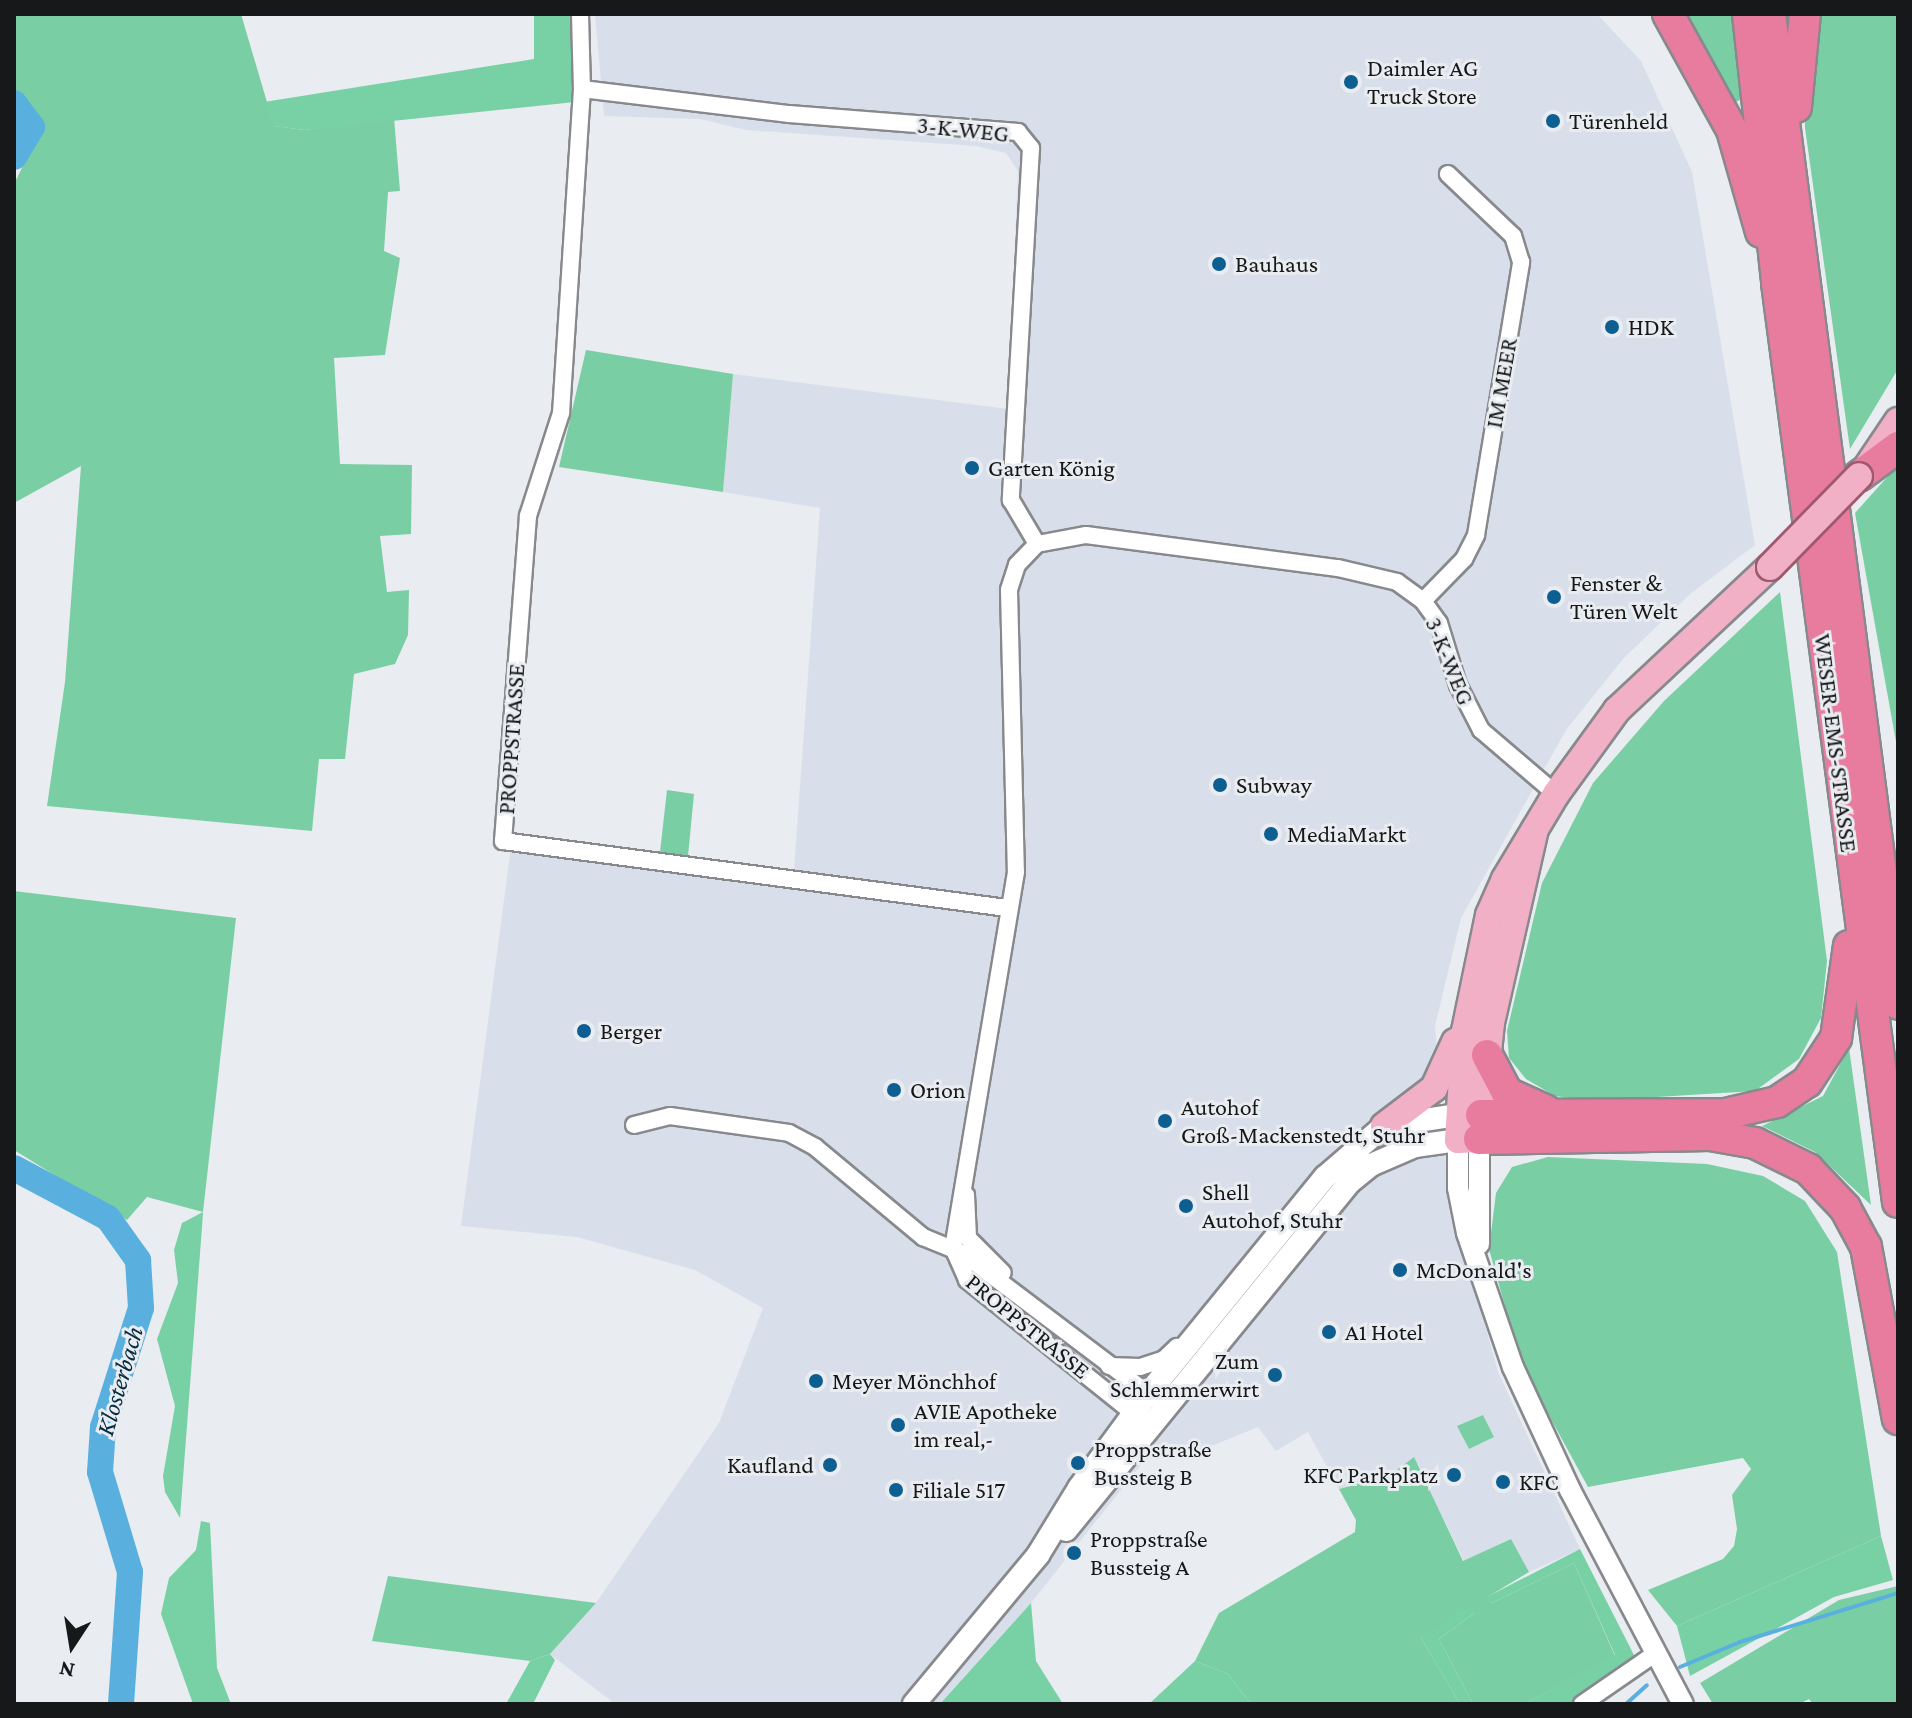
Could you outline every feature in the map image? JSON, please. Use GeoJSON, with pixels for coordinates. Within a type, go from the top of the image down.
{"type":"FeatureCollection","features":[{"type":"Feature","properties":{"kind":"highway"},"geometry":{"type":"LineString","coordinates":[[1668,14],[1732,130],[1777,283]]}},
{"type":"Feature","properties":{"kind":"highway"},"geometry":{"type":"LineString","coordinates":[[1748,14],[1777,283]]}},
{"type":"Feature","properties":{"kind":"highway"},"geometry":{"type":"LineString","coordinates":[[1770,14],[1791,169]]}},
{"type":"Feature","properties":{"kind":"highway"},"geometry":{"type":"LineString","coordinates":[[1791,169],[1805,14]]}},
{"type":"Feature","properties":{"kind":"highway","name":"WESER-EMS-STRASSE"},"geometry":{"type":"LineString","coordinates":[[1791,169],[1898,1004]]}},
{"type":"Feature","properties":{"kind":"highway","name":"WESER-EMS-STRASSE"},"geometry":{"type":"LineString","coordinates":[[1777,283],[1898,1202]]}},
{"type":"Feature","properties":{"kind":"highway"},"geometry":{"type":"LineString","coordinates":[[1859,476],[1898,447]]}},
{"type":"Feature","properties":{"kind":"highway"},"geometry":{"type":"LineString","coordinates":[[1871,797],[1898,880]]}},
{"type":"Feature","properties":{"kind":"highway"},"geometry":{"type":"LineString","coordinates":[[1469,1127],[1553,1116],[1725,1114],[1777,1102],[1807,1082],[1826,1058],[1843,1015],[1855,889]]}},
{"type":"Feature","properties":{"kind":"highway"},"geometry":{"type":"LineString","coordinates":[[1487,1055],[1507,1093],[1553,1116]]}},
{"type":"Feature","properties":{"kind":"highway"},"geometry":{"type":"LineString","coordinates":[[1469,1127],[1710,1135],[1755,1143],[1808,1169],[1845,1208],[1866,1247],[1898,1419]]}},
{"type":"Feature","properties":{"kind":"main road"},"geometry":{"type":"LineString","coordinates":[[1469,1127],[1465,1031],[1489,915],[1556,794],[1617,710],[1652,672],[1770,567],[1859,476],[1898,421]]}},
{"type":"Feature","properties":{"kind":"main road"},"geometry":{"type":"LineString","coordinates":[[1469,1127],[1487,1055],[1503,958],[1535,829]]}},
{"type":"Feature","properties":{"kind":"main road"},"geometry":{"type":"LineString","coordinates":[[914,1704],[1038,1555],[1062,1534],[1150,1411],[1192,1340],[1325,1177],[1434,1088],[1452,1046],[1465,1031]]}},
{"type":"Feature","properties":{"kind":"main road"},"geometry":{"type":"LineString","coordinates":[[1384,1126],[1469,1127]]}},
{"type":"Feature","properties":{"kind":"main road"},"geometry":{"type":"LineString","coordinates":[[1150,1411],[1350,1182],[1371,1165],[1469,1127]]}},
{"type":"Feature","properties":{"kind":"street","name":"PROPPSTRASSE"},"geometry":{"type":"LineString","coordinates":[[580,14],[582,89],[561,413],[528,516],[503,841],[1007,908],[953,1248],[967,1280],[1150,1411]]}},
{"type":"Feature","properties":{"kind":"street","name":"3-K-WEG"},"geometry":{"type":"LineString","coordinates":[[582,89],[789,114],[1018,132],[1031,148],[1032,163],[1011,500],[1037,544],[1086,535],[1349,570],[1397,582],[1423,601],[1439,623],[1458,685],[1481,730],[1556,794]]}},
{"type":"Feature","properties":{"kind":"street","name":"IM MEER"},"geometry":{"type":"LineString","coordinates":[[1423,601],[1464,559],[1476,535],[1521,262],[1513,236],[1448,174]]}},
{"type":"Feature","properties":{"kind":"street"},"geometry":{"type":"LineString","coordinates":[[1007,908],[1014,886],[1016,840],[1009,590],[1017,565],[1037,544]]}},
{"type":"Feature","properties":{"kind":"street","name":"PROPPSTRASSE"},"geometry":{"type":"LineString","coordinates":[[634,1125],[670,1116],[789,1133],[815,1147],[923,1237],[953,1248],[1109,1366],[1150,1411]]}},
{"type":"Feature","properties":{"kind":"street"},"geometry":{"type":"LineString","coordinates":[[1469,1127],[1479,1264],[1513,1367],[1552,1452],[1683,1704]]}},
{"type":"Feature","properties":{"kind":"street","name":"PROPPSTRASSE"},"geometry":{"type":"LineString","coordinates":[[966,1169],[968,1238],[978,1253],[1026,1292],[1025,1301]]}},
{"type":"Feature","properties":{"kind":"street","name":"PROPPSTRASSE"},"geometry":{"type":"LineString","coordinates":[[953,1248],[968,1238]]}},
{"type":"Feature","properties":{"kind":"street","name":"PROPPSTRASSE"},"geometry":{"type":"LineString","coordinates":[[1109,1366],[1140,1367],[1192,1340]]}},
{"type":"Feature","properties":{"kind":"street"},"geometry":{"type":"LineString","coordinates":[[1582,1704],[1656,1653]]}},
{"type":"Feature","properties":{"kind":"shaded area"},"geometry":{"type":"Polygon","coordinates":[[[595,14],[1597,14],[1641,61],[1692,172],[1755,545],[1690,594],[1623,659],[1566,730],[1461,918],[1435,1026],[1448,1188],[1498,1372],[1580,1549],[1529,1572],[1511,1539],[1464,1561],[1414,1458],[1389,1476],[1339,1489],[1308,1432],[1276,1451],[1258,1427],[1209,1447],[1148,1456],[1031,1603],[940,1704],[615,1704],[550,1654],[596,1603],[719,1423],[763,1308],[695,1270],[577,1237],[461,1226],[513,832],[794,870],[820,508],[723,492],[733,374],[1008,409],[1018,171],[1006,153],[976,146],[746,130],[700,119],[604,116],[595,14]]]}},
{"type":"Feature","properties":{"kind":"green space"},"geometry":{"type":"Polygon","coordinates":[[[14,14],[241,14],[274,126],[305,130],[394,118],[400,191],[388,192],[384,251],[400,258],[385,355],[334,358],[340,464],[412,465],[411,534],[380,536],[387,592],[409,590],[408,635],[395,664],[354,674],[345,759],[319,759],[312,831],[47,806],[65,682],[81,466],[14,503],[14,184],[42,127],[14,89],[14,14]]]}},
{"type":"Feature","properties":{"kind":"green space"},"geometry":{"type":"Polygon","coordinates":[[[534,14],[572,14],[575,102],[305,130],[273,126],[264,102],[534,59],[534,14]]]}},
{"type":"Feature","properties":{"kind":"green space"},"geometry":{"type":"Polygon","coordinates":[[[1681,14],[1737,14],[1745,97],[1736,102],[1681,14]]]}},
{"type":"Feature","properties":{"kind":"green space"},"geometry":{"type":"Polygon","coordinates":[[[1813,14],[1898,14],[1898,369],[1850,449],[1805,128],[1804,74],[1813,14]]]}},
{"type":"Feature","properties":{"kind":"green space"},"geometry":{"type":"Polygon","coordinates":[[[586,350],[733,374],[723,492],[559,467],[586,350]]]}},
{"type":"Feature","properties":{"kind":"green space"},"geometry":{"type":"Polygon","coordinates":[[[1898,465],[1898,753],[1855,513],[1898,465]]]}},
{"type":"Feature","properties":{"kind":"green space"},"geometry":{"type":"Polygon","coordinates":[[[1780,592],[1827,961],[1821,1018],[1799,1059],[1755,1091],[1591,1101],[1555,1096],[1526,1079],[1509,1058],[1507,1031],[1542,883],[1593,783],[1664,701],[1780,592]]]}},
{"type":"Feature","properties":{"kind":"green space"},"geometry":{"type":"Polygon","coordinates":[[[667,790],[694,794],[688,856],[660,852],[667,790]]]}},
{"type":"Feature","properties":{"kind":"green space"},"geometry":{"type":"Polygon","coordinates":[[[14,891],[236,918],[203,1212],[147,1197],[127,1220],[14,1150],[14,891]]]}},
{"type":"Feature","properties":{"kind":"green space"},"geometry":{"type":"Polygon","coordinates":[[[1849,1048],[1871,1205],[1815,1152],[1762,1126],[1823,1096],[1849,1048]]]}},
{"type":"Feature","properties":{"kind":"green space"},"geometry":{"type":"Polygon","coordinates":[[[1548,1157],[1707,1164],[1763,1176],[1805,1201],[1837,1252],[1881,1536],[1677,1626],[1648,1590],[1723,1559],[1734,1546],[1737,1529],[1732,1495],[1751,1469],[1743,1458],[1588,1487],[1521,1364],[1489,1249],[1496,1193],[1512,1167],[1548,1157]]]}},
{"type":"Feature","properties":{"kind":"green space"},"geometry":{"type":"Polygon","coordinates":[[[203,1212],[180,1518],[165,1492],[163,1476],[175,1406],[157,1339],[178,1283],[174,1250],[182,1223],[203,1212]]]}},
{"type":"Feature","properties":{"kind":"green space"},"geometry":{"type":"Polygon","coordinates":[[[1483,1415],[1494,1437],[1469,1449],[1457,1426],[1483,1415]]]}},
{"type":"Feature","properties":{"kind":"green space"},"geometry":{"type":"Polygon","coordinates":[[[1414,1457],[1463,1561],[1511,1539],[1529,1572],[1486,1598],[1492,1603],[1574,1563],[1615,1656],[1525,1704],[1473,1704],[1439,1639],[1476,1612],[1421,1638],[1460,1704],[1251,1704],[1228,1674],[1195,1661],[1219,1613],[1355,1532],[1356,1520],[1339,1489],[1389,1476],[1414,1457]]]}},
{"type":"Feature","properties":{"kind":"green space"},"geometry":{"type":"Polygon","coordinates":[[[201,1521],[210,1523],[217,1668],[231,1704],[193,1704],[161,1614],[169,1578],[196,1550],[201,1521]]]}},
{"type":"Feature","properties":{"kind":"green space"},"geometry":{"type":"Polygon","coordinates":[[[1881,1536],[1893,1580],[1834,1597],[1690,1676],[1677,1626],[1881,1536]]]}},
{"type":"Feature","properties":{"kind":"green space"},"geometry":{"type":"Polygon","coordinates":[[[1580,1549],[1635,1657],[1569,1704],[1525,1704],[1615,1655],[1574,1563],[1492,1603],[1485,1598],[1580,1549]]]}},
{"type":"Feature","properties":{"kind":"green space"},"geometry":{"type":"Polygon","coordinates":[[[388,1576],[596,1603],[550,1654],[530,1661],[372,1641],[388,1576]]]}},
{"type":"Feature","properties":{"kind":"green space"},"geometry":{"type":"Polygon","coordinates":[[[1898,1586],[1898,1704],[1813,1704],[1809,1699],[1799,1704],[1713,1704],[1700,1683],[1839,1600],[1898,1586]]]}},
{"type":"Feature","properties":{"kind":"green space"},"geometry":{"type":"Polygon","coordinates":[[[1031,1603],[1036,1661],[1063,1704],[940,1704],[1031,1603]]]}},
{"type":"Feature","properties":{"kind":"green space"},"geometry":{"type":"Polygon","coordinates":[[[1471,1604],[1476,1612],[1439,1639],[1473,1704],[1460,1704],[1421,1638],[1471,1604]]]}},
{"type":"Feature","properties":{"kind":"green space"},"geometry":{"type":"Polygon","coordinates":[[[550,1654],[555,1660],[533,1704],[506,1704],[530,1661],[550,1654]]]}},
{"type":"Feature","properties":{"kind":"green space"},"geometry":{"type":"Polygon","coordinates":[[[1195,1661],[1228,1674],[1251,1704],[1149,1704],[1195,1661]]]}},
{"type":"Feature","properties":{"kind":"waterway","name":"Klosterbach"},"geometry":{"type":"LineString","coordinates":[[14,103],[32,127],[14,157]]}},
{"type":"Feature","properties":{"kind":"waterway","name":"Klosterbach"},"geometry":{"type":"LineString","coordinates":[[14,1168],[108,1218],[138,1260],[141,1308],[103,1427],[100,1472],[130,1572],[121,1704]]}},
{"type":"Feature","properties":{"kind":"waterway"},"geometry":{"type":"LineString","coordinates":[[1680,1667],[1740,1642],[1898,1593]]}},
{"type":"Feature","properties":{"kind":"waterway"},"geometry":{"type":"LineString","coordinates":[[1626,1704],[1647,1685]]}},
{"type":"Feature","properties":{"kind":"place","name":"Daimler AG Truck Store"},"geometry":{"type":"Point","coordinates":[1351,82]}},
{"type":"Feature","properties":{"kind":"place","name":"Türenheld"},"geometry":{"type":"Point","coordinates":[1553,121]}},
{"type":"Feature","properties":{"kind":"place","name":"Bauhaus"},"geometry":{"type":"Point","coordinates":[1219,264]}},
{"type":"Feature","properties":{"kind":"place","name":"HDK"},"geometry":{"type":"Point","coordinates":[1612,327]}},
{"type":"Feature","properties":{"kind":"place","name":"Garten König"},"geometry":{"type":"Point","coordinates":[972,468]}},
{"type":"Feature","properties":{"kind":"place","name":"Fenster & Türen Welt"},"geometry":{"type":"Point","coordinates":[1554,597]}},
{"type":"Feature","properties":{"kind":"place","name":"Subway"},"geometry":{"type":"Point","coordinates":[1220,785]}},
{"type":"Feature","properties":{"kind":"place","name":"MediaMarkt"},"geometry":{"type":"Point","coordinates":[1271,834]}},
{"type":"Feature","properties":{"kind":"place","name":"Berger"},"geometry":{"type":"Point","coordinates":[584,1031]}},
{"type":"Feature","properties":{"kind":"place","name":"Orion"},"geometry":{"type":"Point","coordinates":[894,1090]}},
{"type":"Feature","properties":{"kind":"place","name":"Autohof Groß-Mackenstedt, Stuhr"},"geometry":{"type":"Point","coordinates":[1165,1121]}},
{"type":"Feature","properties":{"kind":"place","name":"Shell Autohof, Stuhr"},"geometry":{"type":"Point","coordinates":[1186,1206]}},
{"type":"Feature","properties":{"kind":"place","name":"McDonald's"},"geometry":{"type":"Point","coordinates":[1400,1270]}},
{"type":"Feature","properties":{"kind":"place","name":"A1 Hotel"},"geometry":{"type":"Point","coordinates":[1329,1332]}},
{"type":"Feature","properties":{"kind":"place","name":"Zum Schlemmerwirt"},"geometry":{"type":"Point","coordinates":[1275,1375]}},
{"type":"Feature","properties":{"kind":"place","name":"Meyer Mönchhof"},"geometry":{"type":"Point","coordinates":[816,1381]}},
{"type":"Feature","properties":{"kind":"place","name":"AVIE Apotheke im real,-"},"geometry":{"type":"Point","coordinates":[898,1425]}},
{"type":"Feature","properties":{"kind":"place","name":"Proppstraße Bussteig B"},"geometry":{"type":"Point","coordinates":[1078,1463]}},
{"type":"Feature","properties":{"kind":"place","name":"Kaufland"},"geometry":{"type":"Point","coordinates":[830,1465]}},
{"type":"Feature","properties":{"kind":"place","name":"KFC Parkplatz"},"geometry":{"type":"Point","coordinates":[1454,1475]}},
{"type":"Feature","properties":{"kind":"place","name":"KFC"},"geometry":{"type":"Point","coordinates":[1503,1482]}},
{"type":"Feature","properties":{"kind":"place","name":"Filiale 517"},"geometry":{"type":"Point","coordinates":[896,1490]}},
{"type":"Feature","properties":{"kind":"place","name":"Proppstraße Bussteig A"},"geometry":{"type":"Point","coordinates":[1074,1553]}}]}
